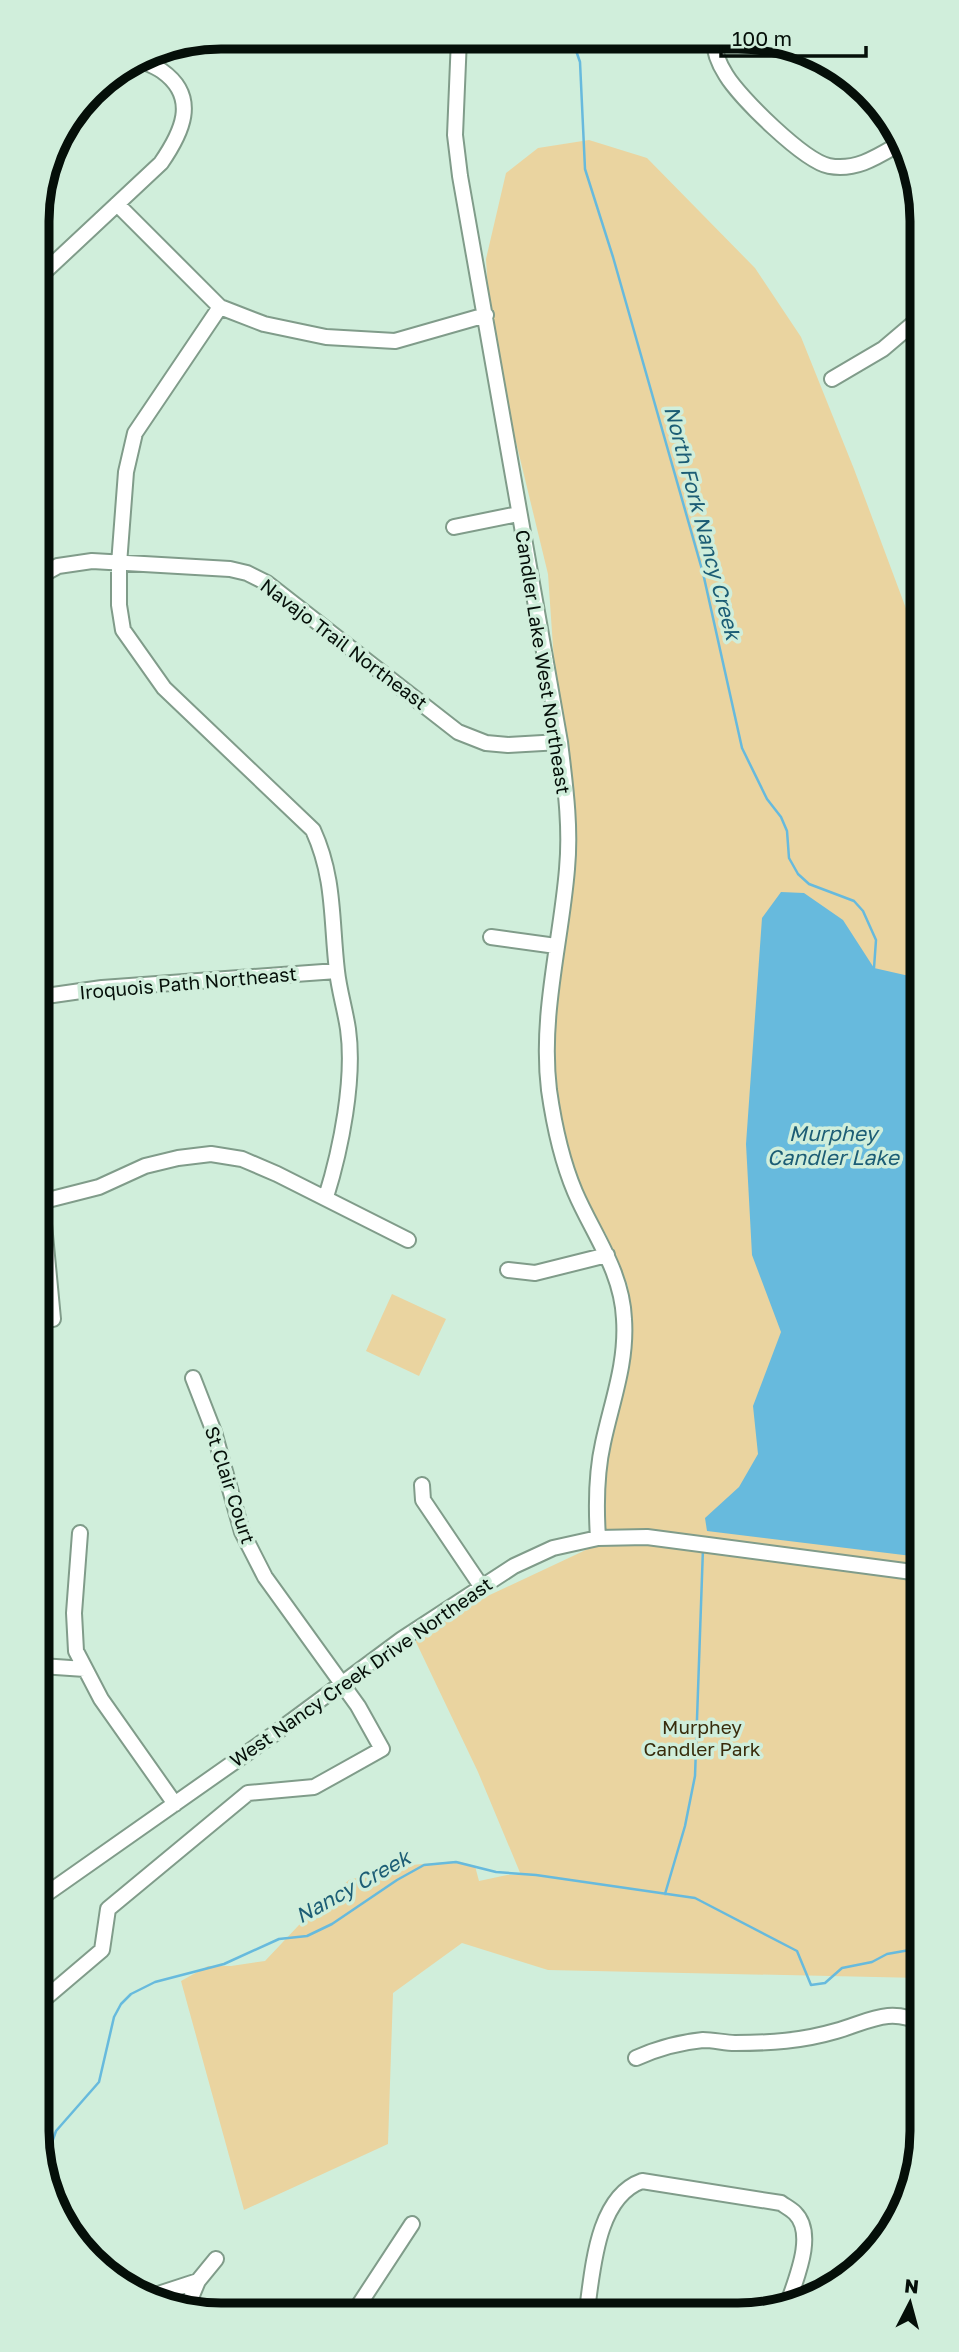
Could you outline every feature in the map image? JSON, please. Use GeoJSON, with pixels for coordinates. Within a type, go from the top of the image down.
{"type":"FeatureCollection","features":[{"type":"Feature","properties":{"kind":"street","name":"Candler Lake West Northeast"},"geometry":{"type":"LineString","coordinates":[[459,49],[455,135],[460,176],[560,742],[569,827],[547,1052],[554,1121],[566,1170],[607,1255],[624,1305],[625,1350],[598,1469],[598,1538]]}},
{"type":"Feature","properties":{"kind":"street"},"geometry":{"type":"LineString","coordinates":[[714,49],[725,74],[741,96],[809,158],[828,166],[849,167],[867,162],[893,147]]}},
{"type":"Feature","properties":{"kind":"street"},"geometry":{"type":"LineString","coordinates":[[49,268],[161,163],[183,127],[185,110],[174,82],[150,65]]}},
{"type":"Feature","properties":{"kind":"street"},"geometry":{"type":"LineString","coordinates":[[117,204],[220,307],[264,324],[326,337],[395,341],[486,315]]}},
{"type":"Feature","properties":{"kind":"street"},"geometry":{"type":"LineString","coordinates":[[220,307],[135,433],[127,472],[119,564],[119,605],[123,630],[150,671],[164,688],[313,830],[325,859],[332,894],[337,971],[348,1031],[349,1073],[338,1159],[326,1197]]}},
{"type":"Feature","properties":{"kind":"street"},"geometry":{"type":"LineString","coordinates":[[832,379],[883,349],[910,326]]}},
{"type":"Feature","properties":{"kind":"street"},"geometry":{"type":"LineString","coordinates":[[454,527],[519,514]]}},
{"type":"Feature","properties":{"kind":"street","name":"Navajo Trail Northeast"},"geometry":{"type":"LineString","coordinates":[[49,571],[58,566],[92,561],[230,569],[247,573],[267,583],[458,732],[486,743],[508,745],[560,742]]}},
{"type":"Feature","properties":{"kind":"street"},"geometry":{"type":"LineString","coordinates":[[491,937],[556,946]]}},
{"type":"Feature","properties":{"kind":"street","name":"Iroquois Path Northeast"},"geometry":{"type":"LineString","coordinates":[[49,996],[102,988],[337,971]]}},
{"type":"Feature","properties":{"kind":"street"},"geometry":{"type":"LineString","coordinates":[[49,1200],[99,1187],[145,1166],[178,1157],[211,1154],[242,1159],[326,1197],[408,1240]]}},
{"type":"Feature","properties":{"kind":"street"},"geometry":{"type":"LineString","coordinates":[[508,1270],[535,1273],[607,1255]]}},
{"type":"Feature","properties":{"kind":"street"},"geometry":{"type":"LineString","coordinates":[[49,1287],[52,1319]]}},
{"type":"Feature","properties":{"kind":"street","name":"St Clair Court"},"geometry":{"type":"LineString","coordinates":[[49,1995],[102,1950],[108,1909],[248,1793],[314,1787],[382,1749],[342,1683],[265,1577],[242,1532],[214,1432],[193,1378]]}},
{"type":"Feature","properties":{"kind":"street"},"geometry":{"type":"LineString","coordinates":[[422,1485],[423,1500],[481,1586]]}},
{"type":"Feature","properties":{"kind":"street"},"geometry":{"type":"LineString","coordinates":[[80,1533],[74,1613],[76,1651],[101,1699],[175,1804]]}},
{"type":"Feature","properties":{"kind":"street","name":"West Nancy Creek Drive Northeast"},"geometry":{"type":"LineString","coordinates":[[49,1892],[481,1586],[536,1554],[598,1538],[647,1537],[910,1572]]}},
{"type":"Feature","properties":{"kind":"street"},"geometry":{"type":"LineString","coordinates":[[49,1667],[85,1669]]}},
{"type":"Feature","properties":{"kind":"street"},"geometry":{"type":"LineString","coordinates":[[636,2058],[649,2052],[703,2040],[792,2042],[835,2032],[885,2015],[910,2017]]}},
{"type":"Feature","properties":{"kind":"street"},"geometry":{"type":"LineString","coordinates":[[588,2303],[593,2263],[606,2216],[628,2185],[642,2180],[781,2203],[796,2214],[803,2229],[805,2246],[790,2294]]}},
{"type":"Feature","properties":{"kind":"street"},"geometry":{"type":"LineString","coordinates":[[360,2303],[412,2224]]}},
{"type":"Feature","properties":{"kind":"street"},"geometry":{"type":"LineString","coordinates":[[190,2300],[198,2281],[216,2259]]}},
{"type":"Feature","properties":{"kind":"street"},"geometry":{"type":"LineString","coordinates":[[163,2293],[198,2281]]}},
{"type":"Feature","properties":{"kind":"green space","name":"Murphey Candler Park"},"geometry":{"type":"Polygon","coordinates":[[[589,140],[647,158],[755,268],[801,337],[910,619],[910,1978],[548,1970],[462,1943],[393,1993],[388,2144],[244,2210],[181,1981],[208,1966],[265,1961],[315,1908],[349,1880],[400,1866],[457,1861],[475,1866],[479,1881],[521,1875],[478,1772],[415,1640],[464,1607],[607,1540],[600,1501],[613,1426],[632,1351],[628,1286],[606,1234],[568,1181],[550,1092],[550,1038],[565,903],[563,792],[548,574],[491,339],[486,259],[506,173],[538,148],[589,140]]]}},
{"type":"Feature","properties":{"kind":"green space"},"geometry":{"type":"Polygon","coordinates":[[[392,1294],[446,1319],[419,1376],[366,1351],[392,1294]]]}},
{"type":"Feature","properties":{"kind":"water","name":"Murphey Candler Lake"},"geometry":{"type":"Polygon","coordinates":[[[781,892],[804,893],[843,920],[874,968],[910,976],[910,1556],[707,1531],[705,1518],[739,1487],[758,1454],[753,1406],[781,1332],[752,1255],[746,1144],[762,918],[781,892]]]}},
{"type":"Feature","properties":{"kind":"waterway","name":"North Fork Nancy Creek"},"geometry":{"type":"LineString","coordinates":[[575,49],[580,62],[585,169],[613,257],[703,573],[742,748],[767,799],[781,817],[787,831],[789,858],[798,874],[809,884],[854,901],[863,911],[876,940],[874,968]]}},
{"type":"Feature","properties":{"kind":"waterway","name":"North Fork Nancy Creek"},"geometry":{"type":"LineString","coordinates":[[665,1894],[685,1826],[695,1776],[703,1548]]}},
{"type":"Feature","properties":{"kind":"waterway","name":"Nancy Creek"},"geometry":{"type":"LineString","coordinates":[[50,2149],[56,2131],[99,2082],[114,2017],[131,1994],[155,1982],[224,1964],[279,1939],[307,1936],[332,1924],[424,1865],[456,1862],[496,1872],[536,1875],[695,1898],[797,1951],[811,1985],[825,1983],[842,1968],[910,1950]]}}]}
